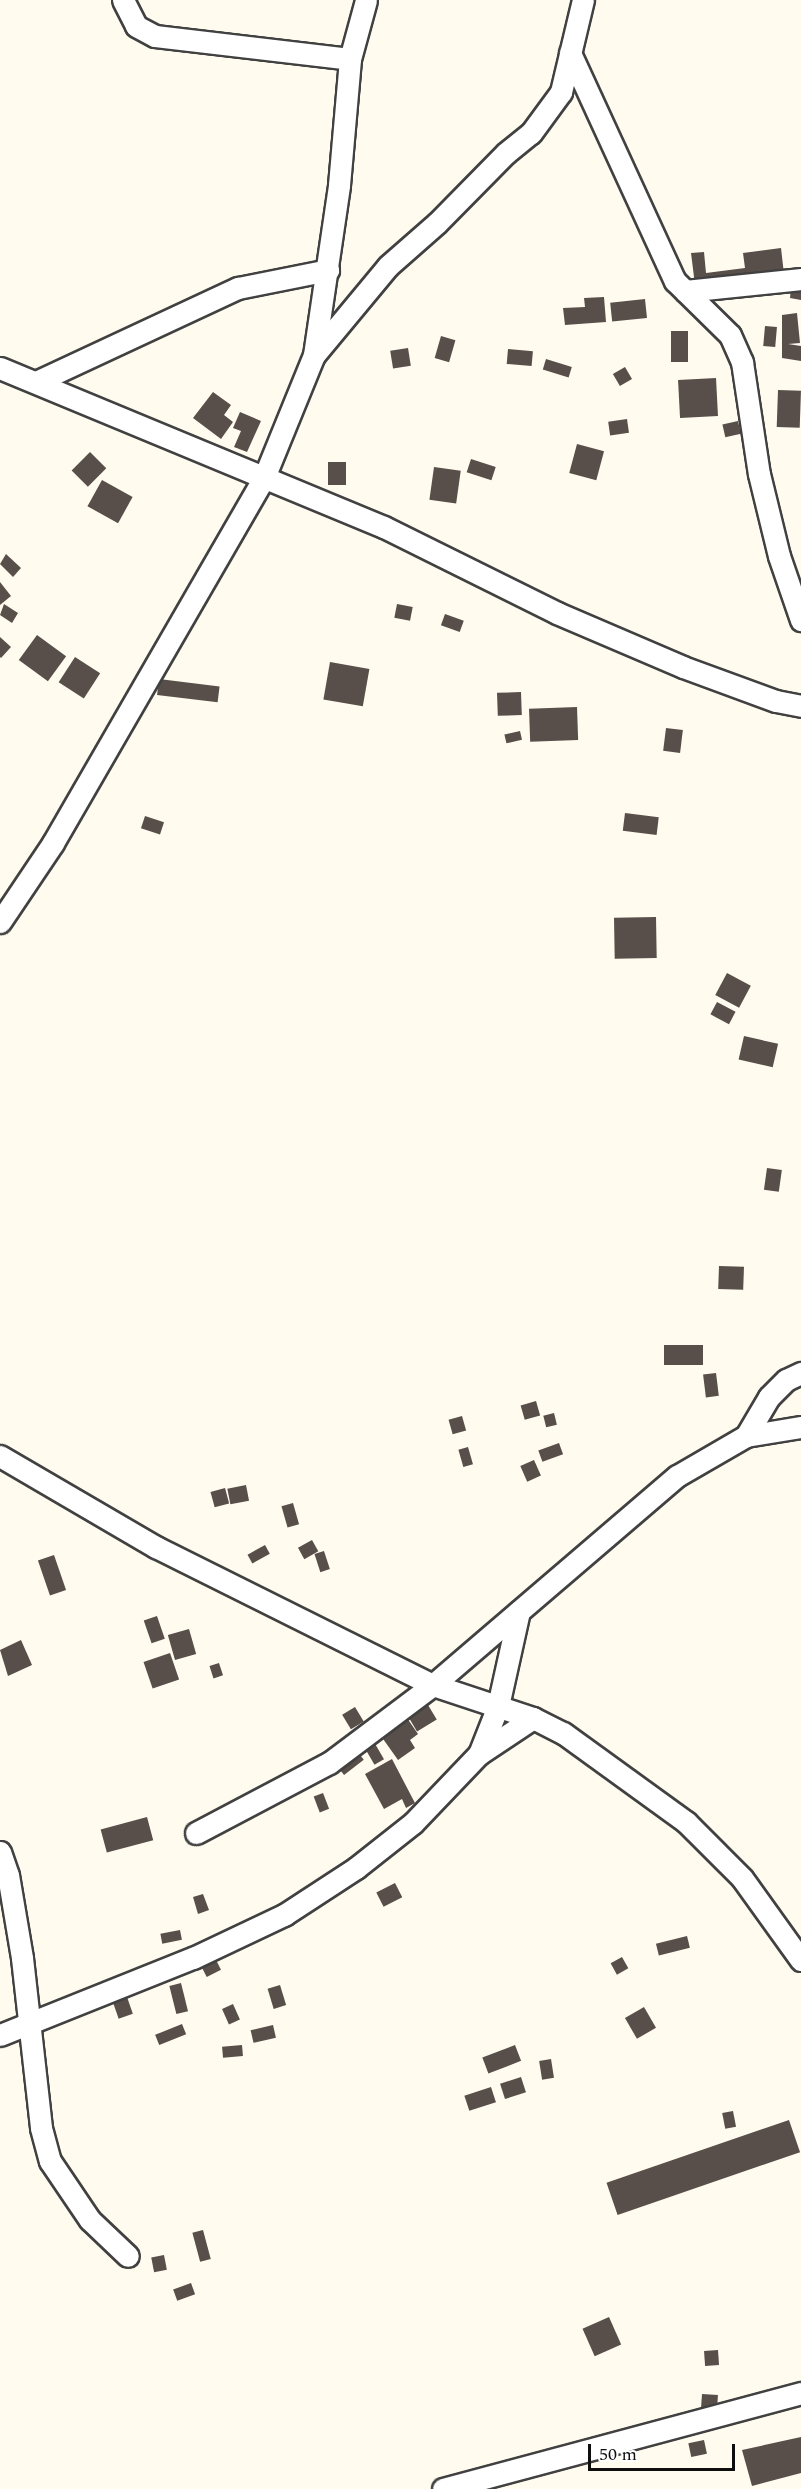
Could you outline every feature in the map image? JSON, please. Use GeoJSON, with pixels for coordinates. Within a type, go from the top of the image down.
{"type":"FeatureCollection","features":[{"type":"Feature","properties":{"kind":"street"},"geometry":{"type":"LineString","coordinates":[[123,0],[136,26],[155,36],[350,59]]}},
{"type":"Feature","properties":{"kind":"street"},"geometry":{"type":"LineString","coordinates":[[0,922],[53,843],[263,480],[314,355],[328,270],[350,59],[366,0]]}},
{"type":"Feature","properties":{"kind":"street"},"geometry":{"type":"LineString","coordinates":[[314,355],[388,266],[437,223],[506,153],[531,133],[561,92],[583,0]]}},
{"type":"Feature","properties":{"kind":"street"},"geometry":{"type":"LineString","coordinates":[[570,53],[642,204],[666,265],[685,291],[730,335],[742,362],[759,474],[779,556],[801,620]]}},
{"type":"Feature","properties":{"kind":"street"},"geometry":{"type":"LineString","coordinates":[[36,382],[238,288],[328,270]]}},
{"type":"Feature","properties":{"kind":"street"},"geometry":{"type":"LineString","coordinates":[[685,291],[801,279]]}},
{"type":"Feature","properties":{"kind":"street"},"geometry":{"type":"LineString","coordinates":[[0,368],[263,480],[384,527],[557,613],[683,667],[776,701],[801,706]]}},
{"type":"Feature","properties":{"kind":"street"},"geometry":{"type":"LineString","coordinates":[[746,1436],[769,1397],[786,1380],[801,1373]]}},
{"type":"Feature","properties":{"kind":"street"},"geometry":{"type":"LineString","coordinates":[[196,1833],[329,1762],[433,1685],[677,1476],[746,1436],[801,1427]]}},
{"type":"Feature","properties":{"kind":"street"},"geometry":{"type":"LineString","coordinates":[[0,1456],[156,1547],[433,1685],[533,1718],[591,1752],[686,1822],[742,1878],[801,1960]]}},
{"type":"Feature","properties":{"kind":"street"},"geometry":{"type":"LineString","coordinates":[[479,1754],[498,1706],[519,1611]]}},
{"type":"Feature","properties":{"kind":"street"},"geometry":{"type":"LineString","coordinates":[[0,2035],[193,1958],[284,1915],[356,1868],[413,1823],[479,1754],[533,1718]]}},
{"type":"Feature","properties":{"kind":"street"},"geometry":{"type":"LineString","coordinates":[[0,1852],[8,1875],[32,2021],[41,2128],[50,2161],[90,2220],[128,2256]]}},
{"type":"Feature","properties":{"kind":"street"},"geometry":{"type":"LineString","coordinates":[[444,2489],[801,2393]]}},
{"type":"Feature","properties":{"kind":"building"},"geometry":{"type":"Polygon","coordinates":[[[781,248],[784,274],[695,285],[691,253],[704,252],[706,273],[745,268],[743,253],[781,248]]]}},
{"type":"Feature","properties":{"kind":"building"},"geometry":{"type":"Polygon","coordinates":[[[791,288],[801,289],[801,300],[790,298],[791,288]]]}},
{"type":"Feature","properties":{"kind":"building"},"geometry":{"type":"Polygon","coordinates":[[[604,297],[606,322],[565,325],[563,308],[585,307],[584,298],[604,297]]]}},
{"type":"Feature","properties":{"kind":"building"},"geometry":{"type":"Polygon","coordinates":[[[645,299],[647,318],[612,322],[610,303],[645,299]]]}},
{"type":"Feature","properties":{"kind":"building"},"geometry":{"type":"Polygon","coordinates":[[[797,313],[800,343],[788,344],[801,346],[801,361],[782,358],[782,315],[797,313]]]}},
{"type":"Feature","properties":{"kind":"building"},"geometry":{"type":"Polygon","coordinates":[[[765,326],[777,327],[775,347],[763,346],[765,326]]]}},
{"type":"Feature","properties":{"kind":"building"},"geometry":{"type":"Polygon","coordinates":[[[671,331],[688,331],[688,362],[671,362],[671,331]]]}},
{"type":"Feature","properties":{"kind":"building"},"geometry":{"type":"Polygon","coordinates":[[[441,336],[455,340],[449,362],[435,358],[441,336]]]}},
{"type":"Feature","properties":{"kind":"building"},"geometry":{"type":"Polygon","coordinates":[[[408,348],[411,366],[393,369],[390,351],[408,348]]]}},
{"type":"Feature","properties":{"kind":"building"},"geometry":{"type":"Polygon","coordinates":[[[508,349],[533,351],[532,366],[507,364],[508,349]]]}},
{"type":"Feature","properties":{"kind":"building"},"geometry":{"type":"Polygon","coordinates":[[[546,359],[572,367],[569,377],[543,370],[546,359]]]}},
{"type":"Feature","properties":{"kind":"building"},"geometry":{"type":"Polygon","coordinates":[[[625,367],[632,379],[620,386],[613,374],[625,367]]]}},
{"type":"Feature","properties":{"kind":"building"},"geometry":{"type":"Polygon","coordinates":[[[716,378],[718,416],[680,418],[678,380],[716,378]]]}},
{"type":"Feature","properties":{"kind":"building"},"geometry":{"type":"Polygon","coordinates":[[[778,390],[801,391],[800,428],[777,427],[778,390]]]}},
{"type":"Feature","properties":{"kind":"building"},"geometry":{"type":"Polygon","coordinates":[[[213,392],[231,405],[224,415],[233,422],[221,439],[193,418],[213,392]]]}},
{"type":"Feature","properties":{"kind":"building"},"geometry":{"type":"Polygon","coordinates":[[[240,412],[261,421],[247,452],[234,447],[241,431],[233,428],[240,412]]]}},
{"type":"Feature","properties":{"kind":"building"},"geometry":{"type":"Polygon","coordinates":[[[627,419],[629,433],[610,436],[608,422],[627,419]]]}},
{"type":"Feature","properties":{"kind":"building"},"geometry":{"type":"Polygon","coordinates":[[[738,421],[741,434],[725,437],[722,425],[738,421]]]}},
{"type":"Feature","properties":{"kind":"building"},"geometry":{"type":"Polygon","coordinates":[[[577,444],[604,451],[596,480],[569,473],[577,444]]]}},
{"type":"Feature","properties":{"kind":"building"},"geometry":{"type":"Polygon","coordinates":[[[90,452],[106,468],[88,487],[72,470],[90,452]]]}},
{"type":"Feature","properties":{"kind":"building"},"geometry":{"type":"Polygon","coordinates":[[[471,459],[496,467],[491,480],[467,472],[471,459]]]}},
{"type":"Feature","properties":{"kind":"building"},"geometry":{"type":"Polygon","coordinates":[[[328,462],[346,462],[346,485],[328,485],[328,462]]]}},
{"type":"Feature","properties":{"kind":"building"},"geometry":{"type":"Polygon","coordinates":[[[434,467],[461,471],[456,503],[429,500],[434,467]]]}},
{"type":"Feature","properties":{"kind":"building"},"geometry":{"type":"Polygon","coordinates":[[[102,480],[133,497],[118,523],[87,506],[102,480]]]}},
{"type":"Feature","properties":{"kind":"building"},"geometry":{"type":"Polygon","coordinates":[[[6,554],[21,568],[13,577],[0,564],[6,554]]]}},
{"type":"Feature","properties":{"kind":"building"},"geometry":{"type":"Polygon","coordinates":[[[0,582],[11,596],[0,605],[0,582]]]}},
{"type":"Feature","properties":{"kind":"building"},"geometry":{"type":"Polygon","coordinates":[[[4,604],[18,613],[12,623],[0,615],[4,604]]]}},
{"type":"Feature","properties":{"kind":"building"},"geometry":{"type":"Polygon","coordinates":[[[397,604],[413,607],[410,621],[394,618],[397,604]]]}},
{"type":"Feature","properties":{"kind":"building"},"geometry":{"type":"Polygon","coordinates":[[[445,614],[464,621],[460,632],[441,625],[445,614]]]}},
{"type":"Feature","properties":{"kind":"building"},"geometry":{"type":"Polygon","coordinates":[[[37,635],[66,656],[48,681],[19,660],[37,635]]]}},
{"type":"Feature","properties":{"kind":"building"},"geometry":{"type":"Polygon","coordinates":[[[0,637],[11,647],[1,658],[0,657],[0,637]]]}},
{"type":"Feature","properties":{"kind":"building"},"geometry":{"type":"Polygon","coordinates":[[[75,657],[100,673],[84,698],[59,682],[75,657]]]}},
{"type":"Feature","properties":{"kind":"building"},"geometry":{"type":"Polygon","coordinates":[[[330,662],[369,669],[363,706],[323,699],[330,662]]]}},
{"type":"Feature","properties":{"kind":"building"},"geometry":{"type":"Polygon","coordinates":[[[159,679],[220,686],[218,702],[157,695],[159,679]]]}},
{"type":"Feature","properties":{"kind":"building"},"geometry":{"type":"Polygon","coordinates":[[[521,692],[522,715],[498,716],[497,693],[521,692]]]}},
{"type":"Feature","properties":{"kind":"building"},"geometry":{"type":"Polygon","coordinates":[[[577,707],[578,740],[530,742],[529,709],[577,707]]]}},
{"type":"Feature","properties":{"kind":"building"},"geometry":{"type":"Polygon","coordinates":[[[666,728],[683,730],[680,753],[663,751],[666,728]]]}},
{"type":"Feature","properties":{"kind":"building"},"geometry":{"type":"Polygon","coordinates":[[[520,731],[522,740],[506,743],[504,735],[520,731]]]}},
{"type":"Feature","properties":{"kind":"building"},"geometry":{"type":"Polygon","coordinates":[[[625,813],[659,817],[657,835],[623,831],[625,813]]]}},
{"type":"Feature","properties":{"kind":"building"},"geometry":{"type":"Polygon","coordinates":[[[145,816],[164,822],[160,835],[141,828],[145,816]]]}},
{"type":"Feature","properties":{"kind":"building"},"geometry":{"type":"Polygon","coordinates":[[[656,917],[657,958],[615,959],[614,918],[656,917]]]}},
{"type":"Feature","properties":{"kind":"building"},"geometry":{"type":"Polygon","coordinates":[[[727,973],[751,986],[739,1008],[715,995],[727,973]]]}},
{"type":"Feature","properties":{"kind":"building"},"geometry":{"type":"Polygon","coordinates":[[[717,1002],[736,1012],[729,1024],[710,1014],[717,1002]]]}},
{"type":"Feature","properties":{"kind":"building"},"geometry":{"type":"Polygon","coordinates":[[[744,1036],[778,1044],[773,1067],[739,1059],[744,1036]]]}},
{"type":"Feature","properties":{"kind":"building"},"geometry":{"type":"Polygon","coordinates":[[[767,1168],[782,1170],[779,1192],[764,1190],[767,1168]]]}},
{"type":"Feature","properties":{"kind":"building"},"geometry":{"type":"Polygon","coordinates":[[[719,1266],[744,1267],[743,1290],[718,1289],[719,1266]]]}},
{"type":"Feature","properties":{"kind":"building"},"geometry":{"type":"Polygon","coordinates":[[[664,1345],[703,1345],[703,1365],[664,1365],[664,1345]]]}},
{"type":"Feature","properties":{"kind":"building"},"geometry":{"type":"Polygon","coordinates":[[[716,1373],[719,1396],[706,1397],[703,1375],[716,1373]]]}},
{"type":"Feature","properties":{"kind":"building"},"geometry":{"type":"Polygon","coordinates":[[[536,1401],[540,1415],[525,1420],[521,1405],[536,1401]]]}},
{"type":"Feature","properties":{"kind":"building"},"geometry":{"type":"Polygon","coordinates":[[[554,1413],[557,1425],[546,1427],[543,1416],[554,1413]]]}},
{"type":"Feature","properties":{"kind":"building"},"geometry":{"type":"Polygon","coordinates":[[[462,1416],[466,1430],[453,1434],[449,1420],[462,1416]]]}},
{"type":"Feature","properties":{"kind":"building"},"geometry":{"type":"Polygon","coordinates":[[[559,1443],[563,1454],[542,1462],[538,1451],[559,1443]]]}},
{"type":"Feature","properties":{"kind":"building"},"geometry":{"type":"Polygon","coordinates":[[[468,1447],[473,1464],[463,1467],[458,1450],[468,1447]]]}},
{"type":"Feature","properties":{"kind":"building"},"geometry":{"type":"Polygon","coordinates":[[[534,1460],[541,1476],[527,1482],[520,1466],[534,1460]]]}},
{"type":"Feature","properties":{"kind":"building"},"geometry":{"type":"Polygon","coordinates":[[[246,1485],[249,1501],[230,1504],[227,1489],[246,1485]]]}},
{"type":"Feature","properties":{"kind":"building"},"geometry":{"type":"Polygon","coordinates":[[[225,1488],[229,1503],[215,1507],[211,1492],[225,1488]]]}},
{"type":"Feature","properties":{"kind":"building"},"geometry":{"type":"Polygon","coordinates":[[[293,1503],[299,1524],[288,1527],[281,1506],[293,1503]]]}},
{"type":"Feature","properties":{"kind":"building"},"geometry":{"type":"Polygon","coordinates":[[[312,1540],[318,1551],[304,1559],[298,1548],[312,1540]]]}},
{"type":"Feature","properties":{"kind":"building"},"geometry":{"type":"Polygon","coordinates":[[[265,1545],[270,1554],[252,1563],[248,1555],[265,1545]]]}},
{"type":"Feature","properties":{"kind":"building"},"geometry":{"type":"Polygon","coordinates":[[[324,1551],[330,1569],[320,1572],[314,1554],[324,1551]]]}},
{"type":"Feature","properties":{"kind":"building"},"geometry":{"type":"Polygon","coordinates":[[[54,1555],[66,1590],[50,1596],[38,1561],[54,1555]]]}},
{"type":"Feature","properties":{"kind":"building"},"geometry":{"type":"Polygon","coordinates":[[[157,1616],[165,1639],[152,1643],[144,1621],[157,1616]]]}},
{"type":"Feature","properties":{"kind":"building"},"geometry":{"type":"Polygon","coordinates":[[[189,1629],[196,1654],[175,1660],[168,1635],[189,1629]]]}},
{"type":"Feature","properties":{"kind":"building"},"geometry":{"type":"Polygon","coordinates":[[[21,1640],[32,1665],[8,1676],[0,1650],[21,1640]]]}},
{"type":"Feature","properties":{"kind":"building"},"geometry":{"type":"Polygon","coordinates":[[[170,1653],[179,1679],[153,1689],[144,1662],[170,1653]]]}},
{"type":"Feature","properties":{"kind":"building"},"geometry":{"type":"Polygon","coordinates":[[[219,1663],[223,1675],[214,1678],[209,1666],[219,1663]]]}},
{"type":"Feature","properties":{"kind":"building"},"geometry":{"type":"Polygon","coordinates":[[[428,1705],[437,1720],[417,1731],[408,1717],[428,1705]]]}},
{"type":"Feature","properties":{"kind":"building"},"geometry":{"type":"Polygon","coordinates":[[[355,1707],[364,1722],[351,1729],[342,1715],[355,1707]]]}},
{"type":"Feature","properties":{"kind":"building"},"geometry":{"type":"Polygon","coordinates":[[[407,1718],[418,1734],[410,1740],[415,1748],[398,1760],[381,1736],[407,1718]]]}},
{"type":"Feature","properties":{"kind":"building"},"geometry":{"type":"Polygon","coordinates":[[[374,1742],[384,1759],[374,1765],[364,1748],[374,1742]]]}},
{"type":"Feature","properties":{"kind":"building"},"geometry":{"type":"Polygon","coordinates":[[[357,1751],[364,1760],[344,1775],[337,1766],[357,1751]]]}},
{"type":"Feature","properties":{"kind":"building"},"geometry":{"type":"Polygon","coordinates":[[[392,1759],[415,1803],[406,1808],[402,1799],[384,1809],[365,1774],[392,1759]]]}},
{"type":"Feature","properties":{"kind":"building"},"geometry":{"type":"Polygon","coordinates":[[[323,1793],[329,1809],[320,1812],[314,1797],[323,1793]]]}},
{"type":"Feature","properties":{"kind":"building"},"geometry":{"type":"Polygon","coordinates":[[[147,1817],[153,1840],[107,1853],[101,1829],[147,1817]]]}},
{"type":"Feature","properties":{"kind":"building"},"geometry":{"type":"Polygon","coordinates":[[[395,1883],[402,1897],[384,1907],[376,1893],[395,1883]]]}},
{"type":"Feature","properties":{"kind":"building"},"geometry":{"type":"Polygon","coordinates":[[[203,1894],[209,1910],[198,1914],[193,1897],[203,1894]]]}},
{"type":"Feature","properties":{"kind":"building"},"geometry":{"type":"Polygon","coordinates":[[[180,1930],[182,1940],[162,1944],[160,1934],[180,1930]]]}},
{"type":"Feature","properties":{"kind":"building"},"geometry":{"type":"Polygon","coordinates":[[[687,1936],[690,1948],[659,1955],[656,1944],[687,1936]]]}},
{"type":"Feature","properties":{"kind":"building"},"geometry":{"type":"Polygon","coordinates":[[[622,1957],[628,1968],[617,1975],[611,1963],[622,1957]]]}},
{"type":"Feature","properties":{"kind":"building"},"geometry":{"type":"Polygon","coordinates":[[[216,1960],[221,1970],[207,1977],[202,1967],[216,1960]]]}},
{"type":"Feature","properties":{"kind":"building"},"geometry":{"type":"Polygon","coordinates":[[[181,1983],[188,2011],[176,2014],[169,1986],[181,1983]]]}},
{"type":"Feature","properties":{"kind":"building"},"geometry":{"type":"Polygon","coordinates":[[[280,1985],[286,2005],[274,2009],[268,1989],[280,1985]]]}},
{"type":"Feature","properties":{"kind":"building"},"geometry":{"type":"Polygon","coordinates":[[[126,1994],[133,2014],[119,2019],[112,1999],[126,1994]]]}},
{"type":"Feature","properties":{"kind":"building"},"geometry":{"type":"Polygon","coordinates":[[[233,2004],[240,2020],[229,2024],[222,2009],[233,2004]]]}},
{"type":"Feature","properties":{"kind":"building"},"geometry":{"type":"Polygon","coordinates":[[[644,2007],[656,2028],[637,2039],[625,2018],[644,2007]]]}},
{"type":"Feature","properties":{"kind":"building"},"geometry":{"type":"Polygon","coordinates":[[[182,2024],[186,2034],[159,2045],[155,2035],[182,2024]]]}},
{"type":"Feature","properties":{"kind":"building"},"geometry":{"type":"Polygon","coordinates":[[[273,2025],[276,2038],[254,2043],[251,2030],[273,2025]]]}},
{"type":"Feature","properties":{"kind":"building"},"geometry":{"type":"Polygon","coordinates":[[[242,2045],[243,2056],[223,2058],[222,2047],[242,2045]]]}},
{"type":"Feature","properties":{"kind":"building"},"geometry":{"type":"Polygon","coordinates":[[[515,2045],[521,2061],[488,2073],[482,2058],[515,2045]]]}},
{"type":"Feature","properties":{"kind":"building"},"geometry":{"type":"Polygon","coordinates":[[[551,2059],[554,2078],[542,2080],[539,2061],[551,2059]]]}},
{"type":"Feature","properties":{"kind":"building"},"geometry":{"type":"Polygon","coordinates":[[[521,2077],[526,2092],[505,2099],[500,2084],[521,2077]]]}},
{"type":"Feature","properties":{"kind":"building"},"geometry":{"type":"Polygon","coordinates":[[[491,2087],[496,2102],[469,2111],[464,2096],[491,2087]]]}},
{"type":"Feature","properties":{"kind":"building"},"geometry":{"type":"Polygon","coordinates":[[[733,2111],[736,2127],[725,2129],[722,2113],[733,2111]]]}},
{"type":"Feature","properties":{"kind":"building"},"geometry":{"type":"Polygon","coordinates":[[[789,2120],[800,2152],[618,2215],[607,2183],[789,2120]]]}},
{"type":"Feature","properties":{"kind":"building"},"geometry":{"type":"Polygon","coordinates":[[[203,2230],[211,2259],[200,2262],[192,2233],[203,2230]]]}},
{"type":"Feature","properties":{"kind":"building"},"geometry":{"type":"Polygon","coordinates":[[[164,2255],[167,2270],[154,2272],[151,2257],[164,2255]]]}},
{"type":"Feature","properties":{"kind":"building"},"geometry":{"type":"Polygon","coordinates":[[[191,2283],[195,2294],[177,2301],[173,2289],[191,2283]]]}},
{"type":"Feature","properties":{"kind":"building"},"geometry":{"type":"Polygon","coordinates":[[[609,2317],[621,2344],[595,2356],[583,2329],[609,2317]]]}},
{"type":"Feature","properties":{"kind":"building"},"geometry":{"type":"Polygon","coordinates":[[[718,2350],[719,2365],[705,2366],[704,2351],[718,2350]]]}},
{"type":"Feature","properties":{"kind":"building"},"geometry":{"type":"Polygon","coordinates":[[[702,2394],[718,2395],[717,2415],[701,2414],[702,2394]]]}},
{"type":"Feature","properties":{"kind":"building"},"geometry":{"type":"Polygon","coordinates":[[[801,2437],[801,2473],[752,2486],[742,2450],[801,2437]]]}},
{"type":"Feature","properties":{"kind":"building"},"geometry":{"type":"Polygon","coordinates":[[[704,2440],[707,2454],[691,2457],[688,2443],[704,2440]]]}}]}
